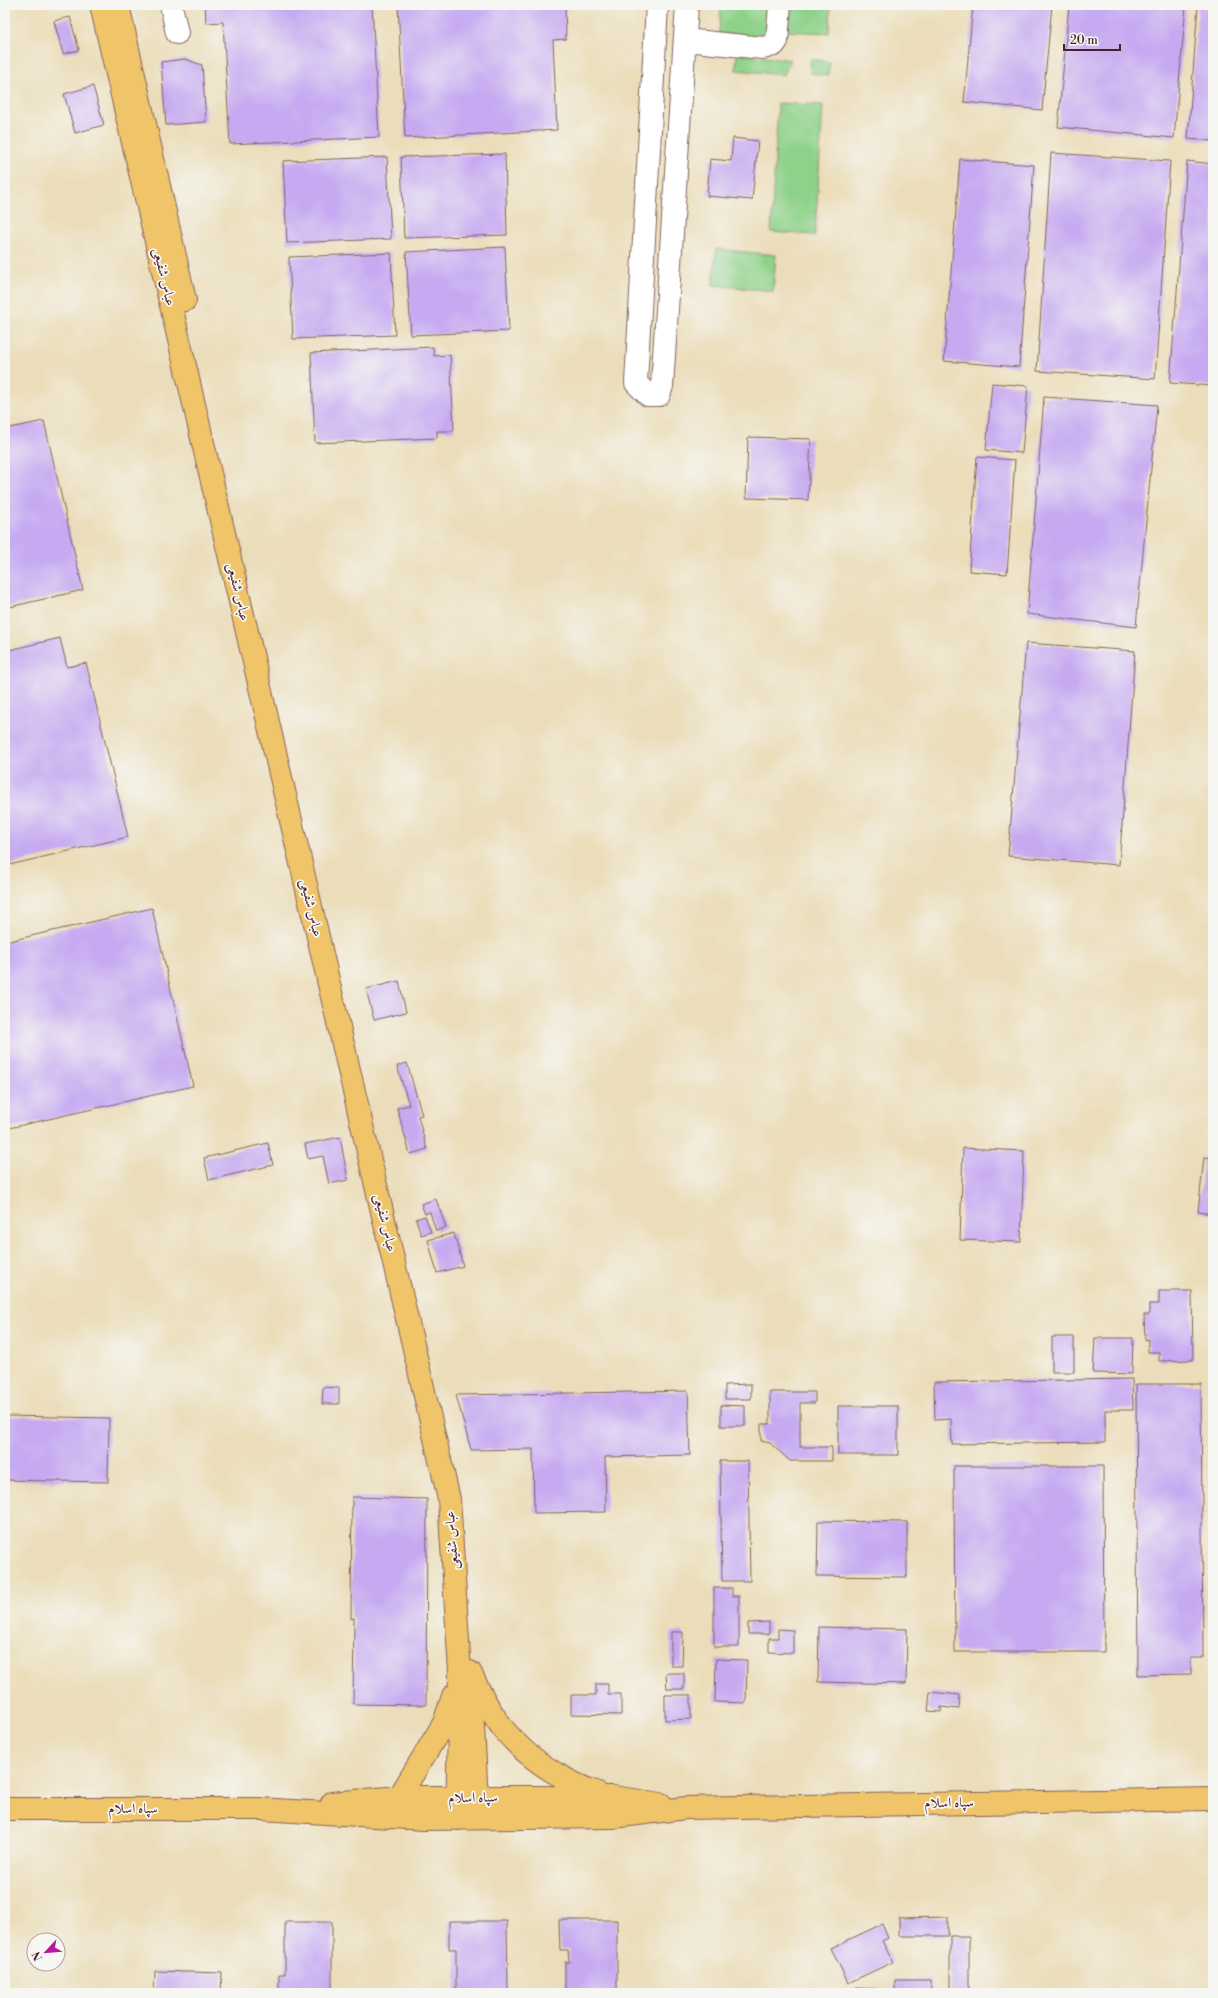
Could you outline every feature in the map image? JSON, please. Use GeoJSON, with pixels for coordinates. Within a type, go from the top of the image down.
{"type":"FeatureCollection","features":[{"type":"Feature","properties":{"kind":"main road","name":"عباس شفیعی"},"geometry":{"type":"LineString","coordinates":[[101,5],[449,1500],[465,1672]]}},
{"type":"Feature","properties":{"kind":"main road","name":"عباس شفیعی"},"geometry":{"type":"LineString","coordinates":[[118,5],[459,1498],[465,1672],[467,1808]]}},
{"type":"Feature","properties":{"kind":"main road"},"geometry":{"type":"LineString","coordinates":[[465,1672],[508,1736],[528,1756],[580,1787],[613,1797]]}},
{"type":"Feature","properties":{"kind":"main road"},"geometry":{"type":"LineString","coordinates":[[399,1797],[444,1723],[465,1672]]}},
{"type":"Feature","properties":{"kind":"main road","name":"سپاه اسلام"},"geometry":{"type":"LineString","coordinates":[[260,1809],[399,1797],[467,1808],[613,1818],[686,1808],[1213,1799]]}},
{"type":"Feature","properties":{"kind":"main road","name":"سپاه اسلام"},"geometry":{"type":"LineString","coordinates":[[5,1809],[260,1809],[399,1818],[467,1808],[613,1797],[686,1808]]}},
{"type":"Feature","properties":{"kind":"lane"},"geometry":{"type":"LineString","coordinates":[[171,5],[177,33]]}},
{"type":"Feature","properties":{"kind":"lane"},"geometry":{"type":"LineString","coordinates":[[657,5],[636,383],[648,395],[659,395],[662,386],[687,5]]}},
{"type":"Feature","properties":{"kind":"lane"},"geometry":{"type":"LineString","coordinates":[[685,40],[764,48],[774,46],[777,41],[780,5]]}},
{"type":"Feature","properties":{"kind":"green space"},"geometry":{"type":"Polygon","coordinates":[[[721,5],[769,5],[766,38],[719,34],[721,5]]]}},
{"type":"Feature","properties":{"kind":"green space"},"geometry":{"type":"Polygon","coordinates":[[[786,5],[831,5],[829,33],[784,31],[786,5]]]}},
{"type":"Feature","properties":{"kind":"green space"},"geometry":{"type":"Polygon","coordinates":[[[737,54],[791,60],[784,75],[736,70],[737,54]]]}},
{"type":"Feature","properties":{"kind":"green space"},"geometry":{"type":"Polygon","coordinates":[[[811,59],[830,62],[828,76],[810,73],[811,59]]]}},
{"type":"Feature","properties":{"kind":"green space"},"geometry":{"type":"Polygon","coordinates":[[[778,103],[823,105],[815,235],[771,232],[778,103]]]}},
{"type":"Feature","properties":{"kind":"green space"},"geometry":{"type":"Polygon","coordinates":[[[716,249],[776,255],[773,291],[713,285],[716,249]]]}},
{"type":"Feature","properties":{"kind":"building"},"geometry":{"type":"Polygon","coordinates":[[[205,5],[372,5],[379,137],[230,144],[223,22],[206,23],[205,5]]]}},
{"type":"Feature","properties":{"kind":"building"},"geometry":{"type":"Polygon","coordinates":[[[398,5],[565,5],[566,39],[553,40],[557,130],[405,138],[398,5]]]}},
{"type":"Feature","properties":{"kind":"building"},"geometry":{"type":"Polygon","coordinates":[[[973,5],[1052,5],[1042,110],[964,102],[973,5]]]}},
{"type":"Feature","properties":{"kind":"building"},"geometry":{"type":"Polygon","coordinates":[[[1069,5],[1186,5],[1174,138],[1058,127],[1069,5]]]}},
{"type":"Feature","properties":{"kind":"building"},"geometry":{"type":"Polygon","coordinates":[[[1198,5],[1213,5],[1213,141],[1188,139],[1198,5]]]}},
{"type":"Feature","properties":{"kind":"building"},"geometry":{"type":"Polygon","coordinates":[[[70,17],[79,50],[63,54],[54,21],[70,17]]]}},
{"type":"Feature","properties":{"kind":"building"},"geometry":{"type":"Polygon","coordinates":[[[185,59],[202,65],[206,122],[166,125],[161,62],[185,59]]]}},
{"type":"Feature","properties":{"kind":"building"},"geometry":{"type":"Polygon","coordinates":[[[93,86],[104,125],[75,133],[64,94],[93,86]]]}},
{"type":"Feature","properties":{"kind":"building"},"geometry":{"type":"Polygon","coordinates":[[[733,138],[758,141],[752,200],[707,196],[710,159],[731,161],[733,138]]]}},
{"type":"Feature","properties":{"kind":"building"},"geometry":{"type":"Polygon","coordinates":[[[1051,153],[1170,161],[1155,379],[1037,371],[1051,153]]]}},
{"type":"Feature","properties":{"kind":"building"},"geometry":{"type":"Polygon","coordinates":[[[505,154],[507,235],[404,238],[401,157],[505,154]]]}},
{"type":"Feature","properties":{"kind":"building"},"geometry":{"type":"Polygon","coordinates":[[[387,157],[391,239],[287,243],[283,161],[387,157]]]}},
{"type":"Feature","properties":{"kind":"building"},"geometry":{"type":"Polygon","coordinates":[[[960,159],[1034,165],[1019,367],[944,361],[960,159]]]}},
{"type":"Feature","properties":{"kind":"building"},"geometry":{"type":"Polygon","coordinates":[[[1187,161],[1213,164],[1213,386],[1170,383],[1187,161]]]}},
{"type":"Feature","properties":{"kind":"building"},"geometry":{"type":"Polygon","coordinates":[[[505,247],[509,331],[411,335],[406,252],[505,247]]]}},
{"type":"Feature","properties":{"kind":"building"},"geometry":{"type":"Polygon","coordinates":[[[391,253],[395,335],[293,339],[289,257],[391,253]]]}},
{"type":"Feature","properties":{"kind":"building"},"geometry":{"type":"Polygon","coordinates":[[[433,347],[434,356],[450,355],[454,431],[437,431],[437,438],[315,443],[311,353],[433,347]]]}},
{"type":"Feature","properties":{"kind":"building"},"geometry":{"type":"Polygon","coordinates":[[[992,383],[1028,386],[1022,453],[986,450],[992,383]]]}},
{"type":"Feature","properties":{"kind":"building"},"geometry":{"type":"Polygon","coordinates":[[[1044,397],[1157,405],[1136,627],[1027,614],[1044,397]]]}},
{"type":"Feature","properties":{"kind":"building"},"geometry":{"type":"Polygon","coordinates":[[[44,421],[83,590],[5,608],[5,429],[44,421]]]}},
{"type":"Feature","properties":{"kind":"building"},"geometry":{"type":"Polygon","coordinates":[[[748,437],[811,439],[808,500],[746,498],[748,437]]]}},
{"type":"Feature","properties":{"kind":"building"},"geometry":{"type":"Polygon","coordinates":[[[977,457],[1015,460],[1007,574],[969,571],[977,457]]]}},
{"type":"Feature","properties":{"kind":"building"},"geometry":{"type":"Polygon","coordinates":[[[60,638],[67,667],[86,663],[128,837],[5,866],[5,651],[60,638]]]}},
{"type":"Feature","properties":{"kind":"building"},"geometry":{"type":"Polygon","coordinates":[[[1026,643],[1135,651],[1119,865],[1008,856],[1026,643]]]}},
{"type":"Feature","properties":{"kind":"building"},"geometry":{"type":"Polygon","coordinates":[[[152,908],[193,1086],[5,1129],[5,942],[152,908]]]}},
{"type":"Feature","properties":{"kind":"building"},"geometry":{"type":"Polygon","coordinates":[[[1212,976],[1213,1017],[1208,1017],[1212,976]]]}},
{"type":"Feature","properties":{"kind":"building"},"geometry":{"type":"Polygon","coordinates":[[[399,981],[406,1012],[374,1020],[366,989],[399,981]]]}},
{"type":"Feature","properties":{"kind":"building"},"geometry":{"type":"Polygon","coordinates":[[[407,1063],[422,1115],[418,1116],[427,1149],[410,1154],[397,1108],[409,1105],[397,1066],[407,1063]]]}},
{"type":"Feature","properties":{"kind":"building"},"geometry":{"type":"Polygon","coordinates":[[[340,1137],[348,1180],[329,1184],[323,1156],[308,1159],[305,1144],[340,1137]]]}},
{"type":"Feature","properties":{"kind":"building"},"geometry":{"type":"Polygon","coordinates":[[[268,1143],[273,1165],[209,1180],[204,1158],[268,1143]]]}},
{"type":"Feature","properties":{"kind":"building"},"geometry":{"type":"Polygon","coordinates":[[[963,1148],[1024,1151],[1021,1242],[960,1240],[963,1148]]]}},
{"type":"Feature","properties":{"kind":"building"},"geometry":{"type":"Polygon","coordinates":[[[1204,1157],[1213,1158],[1213,1214],[1198,1212],[1204,1157]]]}},
{"type":"Feature","properties":{"kind":"building"},"geometry":{"type":"Polygon","coordinates":[[[436,1199],[446,1227],[436,1231],[430,1212],[425,1214],[421,1204],[436,1199]]]}},
{"type":"Feature","properties":{"kind":"building"},"geometry":{"type":"Polygon","coordinates":[[[425,1216],[431,1232],[421,1235],[416,1219],[425,1216]]]}},
{"type":"Feature","properties":{"kind":"building"},"geometry":{"type":"Polygon","coordinates":[[[454,1233],[463,1266],[437,1273],[428,1240],[454,1233]]]}},
{"type":"Feature","properties":{"kind":"building"},"geometry":{"type":"Polygon","coordinates":[[[1159,1291],[1192,1291],[1193,1360],[1159,1361],[1159,1352],[1148,1352],[1148,1339],[1145,1340],[1144,1315],[1149,1315],[1149,1304],[1159,1304],[1159,1291]]]}},
{"type":"Feature","properties":{"kind":"building"},"geometry":{"type":"Polygon","coordinates":[[[1052,1337],[1074,1337],[1074,1372],[1052,1372],[1052,1337]]]}},
{"type":"Feature","properties":{"kind":"building"},"geometry":{"type":"Polygon","coordinates":[[[1095,1338],[1133,1338],[1132,1374],[1093,1373],[1095,1338]]]}},
{"type":"Feature","properties":{"kind":"building"},"geometry":{"type":"Polygon","coordinates":[[[1132,1379],[1133,1410],[1105,1410],[1105,1442],[952,1444],[951,1419],[935,1420],[934,1382],[1132,1379]]]}},
{"type":"Feature","properties":{"kind":"building"},"geometry":{"type":"Polygon","coordinates":[[[751,1384],[751,1399],[725,1399],[725,1385],[751,1384]]]}},
{"type":"Feature","properties":{"kind":"building"},"geometry":{"type":"Polygon","coordinates":[[[1136,1384],[1201,1384],[1203,1658],[1191,1658],[1191,1674],[1138,1675],[1136,1384]]]}},
{"type":"Feature","properties":{"kind":"building"},"geometry":{"type":"Polygon","coordinates":[[[323,1387],[339,1388],[339,1404],[322,1404],[323,1387]]]}},
{"type":"Feature","properties":{"kind":"building"},"geometry":{"type":"Polygon","coordinates":[[[688,1391],[690,1455],[605,1457],[606,1512],[534,1513],[533,1449],[471,1450],[456,1395],[688,1391]]]}},
{"type":"Feature","properties":{"kind":"building"},"geometry":{"type":"Polygon","coordinates":[[[770,1392],[815,1392],[815,1403],[800,1403],[800,1447],[832,1447],[832,1461],[790,1461],[770,1443],[761,1441],[761,1424],[770,1424],[770,1392]]]}},
{"type":"Feature","properties":{"kind":"building"},"geometry":{"type":"Polygon","coordinates":[[[721,1405],[745,1406],[745,1426],[721,1426],[721,1405]]]}},
{"type":"Feature","properties":{"kind":"building"},"geometry":{"type":"Polygon","coordinates":[[[838,1406],[898,1406],[898,1455],[838,1455],[838,1406]]]}},
{"type":"Feature","properties":{"kind":"building"},"geometry":{"type":"Polygon","coordinates":[[[5,1416],[109,1418],[108,1482],[5,1480],[5,1416]]]}},
{"type":"Feature","properties":{"kind":"building"},"geometry":{"type":"Polygon","coordinates":[[[720,1461],[748,1461],[750,1581],[722,1581],[720,1461]]]}},
{"type":"Feature","properties":{"kind":"building"},"geometry":{"type":"Polygon","coordinates":[[[954,1466],[1103,1466],[1104,1652],[955,1652],[954,1466]]]}},
{"type":"Feature","properties":{"kind":"building"},"geometry":{"type":"Polygon","coordinates":[[[352,1497],[427,1499],[426,1705],[353,1704],[354,1618],[351,1619],[352,1497]]]}},
{"type":"Feature","properties":{"kind":"building"},"geometry":{"type":"Polygon","coordinates":[[[818,1521],[907,1522],[907,1577],[817,1576],[818,1521]]]}},
{"type":"Feature","properties":{"kind":"building"},"geometry":{"type":"Polygon","coordinates":[[[714,1588],[732,1588],[732,1596],[739,1596],[739,1647],[714,1647],[714,1588]]]}},
{"type":"Feature","properties":{"kind":"building"},"geometry":{"type":"Polygon","coordinates":[[[769,1622],[769,1634],[748,1634],[748,1623],[769,1622]]]}},
{"type":"Feature","properties":{"kind":"building"},"geometry":{"type":"Polygon","coordinates":[[[819,1627],[907,1629],[906,1684],[818,1682],[819,1627]]]}},
{"type":"Feature","properties":{"kind":"building"},"geometry":{"type":"Polygon","coordinates":[[[778,1629],[793,1630],[793,1653],[769,1652],[769,1638],[778,1638],[778,1629]]]}},
{"type":"Feature","properties":{"kind":"building"},"geometry":{"type":"Polygon","coordinates":[[[671,1632],[683,1632],[682,1666],[671,1666],[671,1632]]]}},
{"type":"Feature","properties":{"kind":"building"},"geometry":{"type":"Polygon","coordinates":[[[716,1659],[747,1660],[746,1703],[715,1702],[716,1659]]]}},
{"type":"Feature","properties":{"kind":"building"},"geometry":{"type":"Polygon","coordinates":[[[666,1673],[684,1673],[684,1689],[667,1689],[666,1673]]]}},
{"type":"Feature","properties":{"kind":"building"},"geometry":{"type":"Polygon","coordinates":[[[596,1684],[608,1684],[608,1694],[621,1694],[621,1715],[571,1714],[571,1695],[596,1695],[596,1684]]]}},
{"type":"Feature","properties":{"kind":"building"},"geometry":{"type":"Polygon","coordinates":[[[930,1692],[960,1695],[959,1709],[941,1707],[941,1712],[928,1711],[930,1692]]]}},
{"type":"Feature","properties":{"kind":"building"},"geometry":{"type":"Polygon","coordinates":[[[665,1695],[691,1695],[691,1719],[665,1720],[665,1695]]]}},
{"type":"Feature","properties":{"kind":"building"},"geometry":{"type":"Polygon","coordinates":[[[948,1917],[948,1936],[899,1936],[899,1918],[948,1917]]]}},
{"type":"Feature","properties":{"kind":"building"},"geometry":{"type":"Polygon","coordinates":[[[559,1920],[617,1920],[617,1993],[565,1993],[565,1962],[569,1962],[568,1950],[560,1950],[559,1920]]]}},
{"type":"Feature","properties":{"kind":"building"},"geometry":{"type":"Polygon","coordinates":[[[449,1921],[507,1921],[508,1993],[456,1993],[456,1949],[449,1949],[449,1921]]]}},
{"type":"Feature","properties":{"kind":"building"},"geometry":{"type":"Polygon","coordinates":[[[285,1922],[332,1922],[332,1993],[279,1993],[279,1974],[285,1974],[285,1922]]]}},
{"type":"Feature","properties":{"kind":"building"},"geometry":{"type":"Polygon","coordinates":[[[882,1924],[888,1938],[882,1941],[893,1962],[848,1983],[831,1948],[882,1924]]]}},
{"type":"Feature","properties":{"kind":"building"},"geometry":{"type":"Polygon","coordinates":[[[950,1936],[969,1936],[969,1993],[950,1993],[950,1936]]]}},
{"type":"Feature","properties":{"kind":"building"},"geometry":{"type":"Polygon","coordinates":[[[155,1971],[222,1973],[221,1993],[154,1993],[155,1971]]]}},
{"type":"Feature","properties":{"kind":"building"},"geometry":{"type":"Polygon","coordinates":[[[895,1980],[931,1980],[931,1993],[895,1993],[895,1980]]]}},
{"type":"Feature","properties":{"kind":"building"},"geometry":{"type":"Polygon","coordinates":[[[856,1988],[878,1989],[878,1993],[856,1993],[856,1988]]]}}]}
